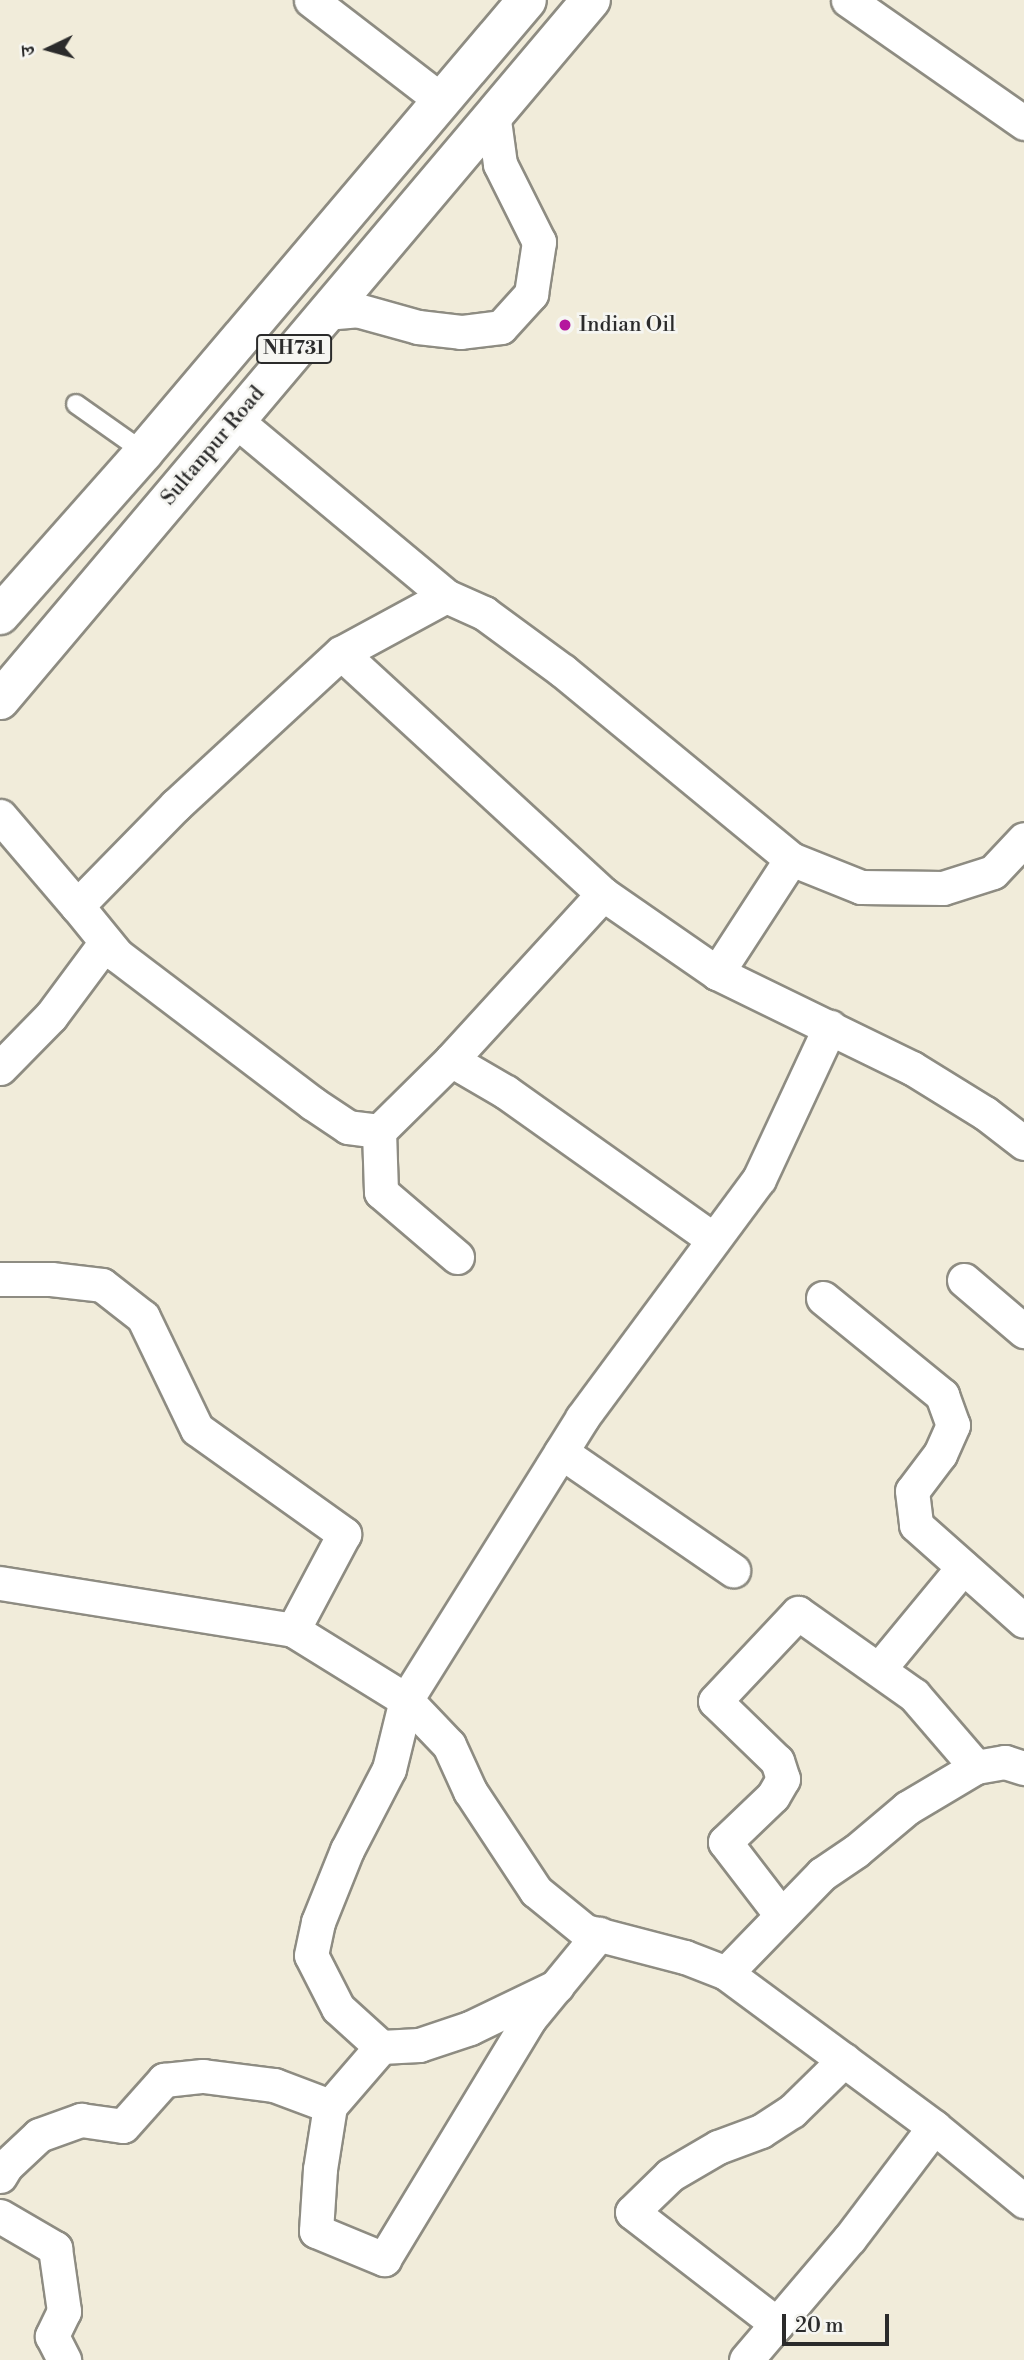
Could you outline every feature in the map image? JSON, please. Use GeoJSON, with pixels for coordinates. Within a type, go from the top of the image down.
{"type":"FeatureCollection","features":[{"type":"Feature","properties":{"kind":"highway","name":"NH731"},"geometry":{"type":"LineString","coordinates":[[0,615],[144,452],[527,0]]}},
{"type":"Feature","properties":{"kind":"highway","name":"Sultanpur Road"},"geometry":{"type":"LineString","coordinates":[[0,700],[591,0]]}},
{"type":"Feature","properties":{"kind":"street"},"geometry":{"type":"LineString","coordinates":[[311,0],[441,100]]}},
{"type":"Feature","properties":{"kind":"street"},"geometry":{"type":"LineString","coordinates":[[848,0],[1024,123]]}},
{"type":"Feature","properties":{"kind":"street"},"geometry":{"type":"LineString","coordinates":[[325,313],[357,310],[418,327],[461,332],[500,327],[531,294],[539,242],[500,164],[493,113]]}},
{"type":"Feature","properties":{"kind":"street"},"geometry":{"type":"LineString","coordinates":[[235,420],[446,596],[484,613],[563,671],[791,859],[861,887],[943,888],[993,872],[1024,839]]}},
{"type":"Feature","properties":{"kind":"street"},"geometry":{"type":"LineString","coordinates":[[77,906],[176,805],[341,653],[446,596]]}},
{"type":"Feature","properties":{"kind":"street"},"geometry":{"type":"LineString","coordinates":[[341,653],[603,894],[717,973],[912,1068],[985,1113],[1024,1143]]}},
{"type":"Feature","properties":{"kind":"street"},"geometry":{"type":"LineString","coordinates":[[0,816],[117,955],[348,1127],[379,1131]]}},
{"type":"Feature","properties":{"kind":"street"},"geometry":{"type":"LineString","coordinates":[[717,973],[791,859]]}},
{"type":"Feature","properties":{"kind":"street"},"geometry":{"type":"LineString","coordinates":[[457,1257],[381,1192],[379,1131],[451,1060],[603,894]]}},
{"type":"Feature","properties":{"kind":"street"},"geometry":{"type":"LineString","coordinates":[[0,1068],[51,1016],[106,942]]}},
{"type":"Feature","properties":{"kind":"street"},"geometry":{"type":"LineString","coordinates":[[556,1986],[457,2032],[419,2045],[381,2047],[338,2008],[311,1955],[318,1922],[347,1850],[389,1769],[406,1700],[561,1452],[759,1179],[830,1027]]}},
{"type":"Feature","properties":{"kind":"street"},"geometry":{"type":"LineString","coordinates":[[451,1060],[517,1099],[713,1239]]}},
{"type":"Feature","properties":{"kind":"street"},"geometry":{"type":"LineString","coordinates":[[0,1279],[51,1279],[102,1285],[143,1317],[197,1429],[344,1534],[293,1630]]}},
{"type":"Feature","properties":{"kind":"street"},"geometry":{"type":"LineString","coordinates":[[964,1280],[1024,1331]]}},
{"type":"Feature","properties":{"kind":"street"},"geometry":{"type":"LineString","coordinates":[[823,1298],[942,1395],[953,1425],[940,1454],[912,1491],[916,1525],[1024,1621]]}},
{"type":"Feature","properties":{"kind":"street"},"geometry":{"type":"LineString","coordinates":[[561,1452],[733,1570]]}},
{"type":"Feature","properties":{"kind":"street"},"geometry":{"type":"LineString","coordinates":[[879,1669],[963,1567]]}},
{"type":"Feature","properties":{"kind":"street"},"geometry":{"type":"LineString","coordinates":[[0,1584],[293,1630],[406,1700],[449,1745],[470,1791],[536,1891],[585,1931],[685,1957],[726,1973],[934,2127],[1024,2201]]}},
{"type":"Feature","properties":{"kind":"street"},"geometry":{"type":"LineString","coordinates":[[726,1973],[822,1874],[856,1851],[907,1808],[1007,1761],[799,1613],[715,1701],[777,1761],[783,1779],[773,1796],[725,1842],[781,1915]]}},
{"type":"Feature","properties":{"kind":"street"},"geometry":{"type":"LineString","coordinates":[[381,2047],[330,2106],[320,2169],[316,2231],[384,2259],[530,2018],[599,1934]]}},
{"type":"Feature","properties":{"kind":"street"},"geometry":{"type":"LineString","coordinates":[[777,2324],[632,2212],[670,2175],[718,2147],[761,2131],[792,2111],[844,2060]]}},
{"type":"Feature","properties":{"kind":"street"},"geometry":{"type":"LineString","coordinates":[[0,2176],[6,2166],[39,2135],[81,2120],[123,2126],[164,2080],[203,2076],[274,2085],[330,2106]]}},
{"type":"Feature","properties":{"kind":"street"},"geometry":{"type":"LineString","coordinates":[[746,2360],[850,2238],[934,2127]]}},
{"type":"Feature","properties":{"kind":"street"},"geometry":{"type":"LineString","coordinates":[[0,2216],[55,2248],[64,2311],[52,2336],[64,2360]]}},
{"type":"Feature","properties":{"kind":"lane"},"geometry":{"type":"LineString","coordinates":[[76,404],[144,452]]}},
{"type":"Feature","properties":{"kind":"place","name":"Indian Oil"},"geometry":{"type":"Point","coordinates":[565,325]}}]}
